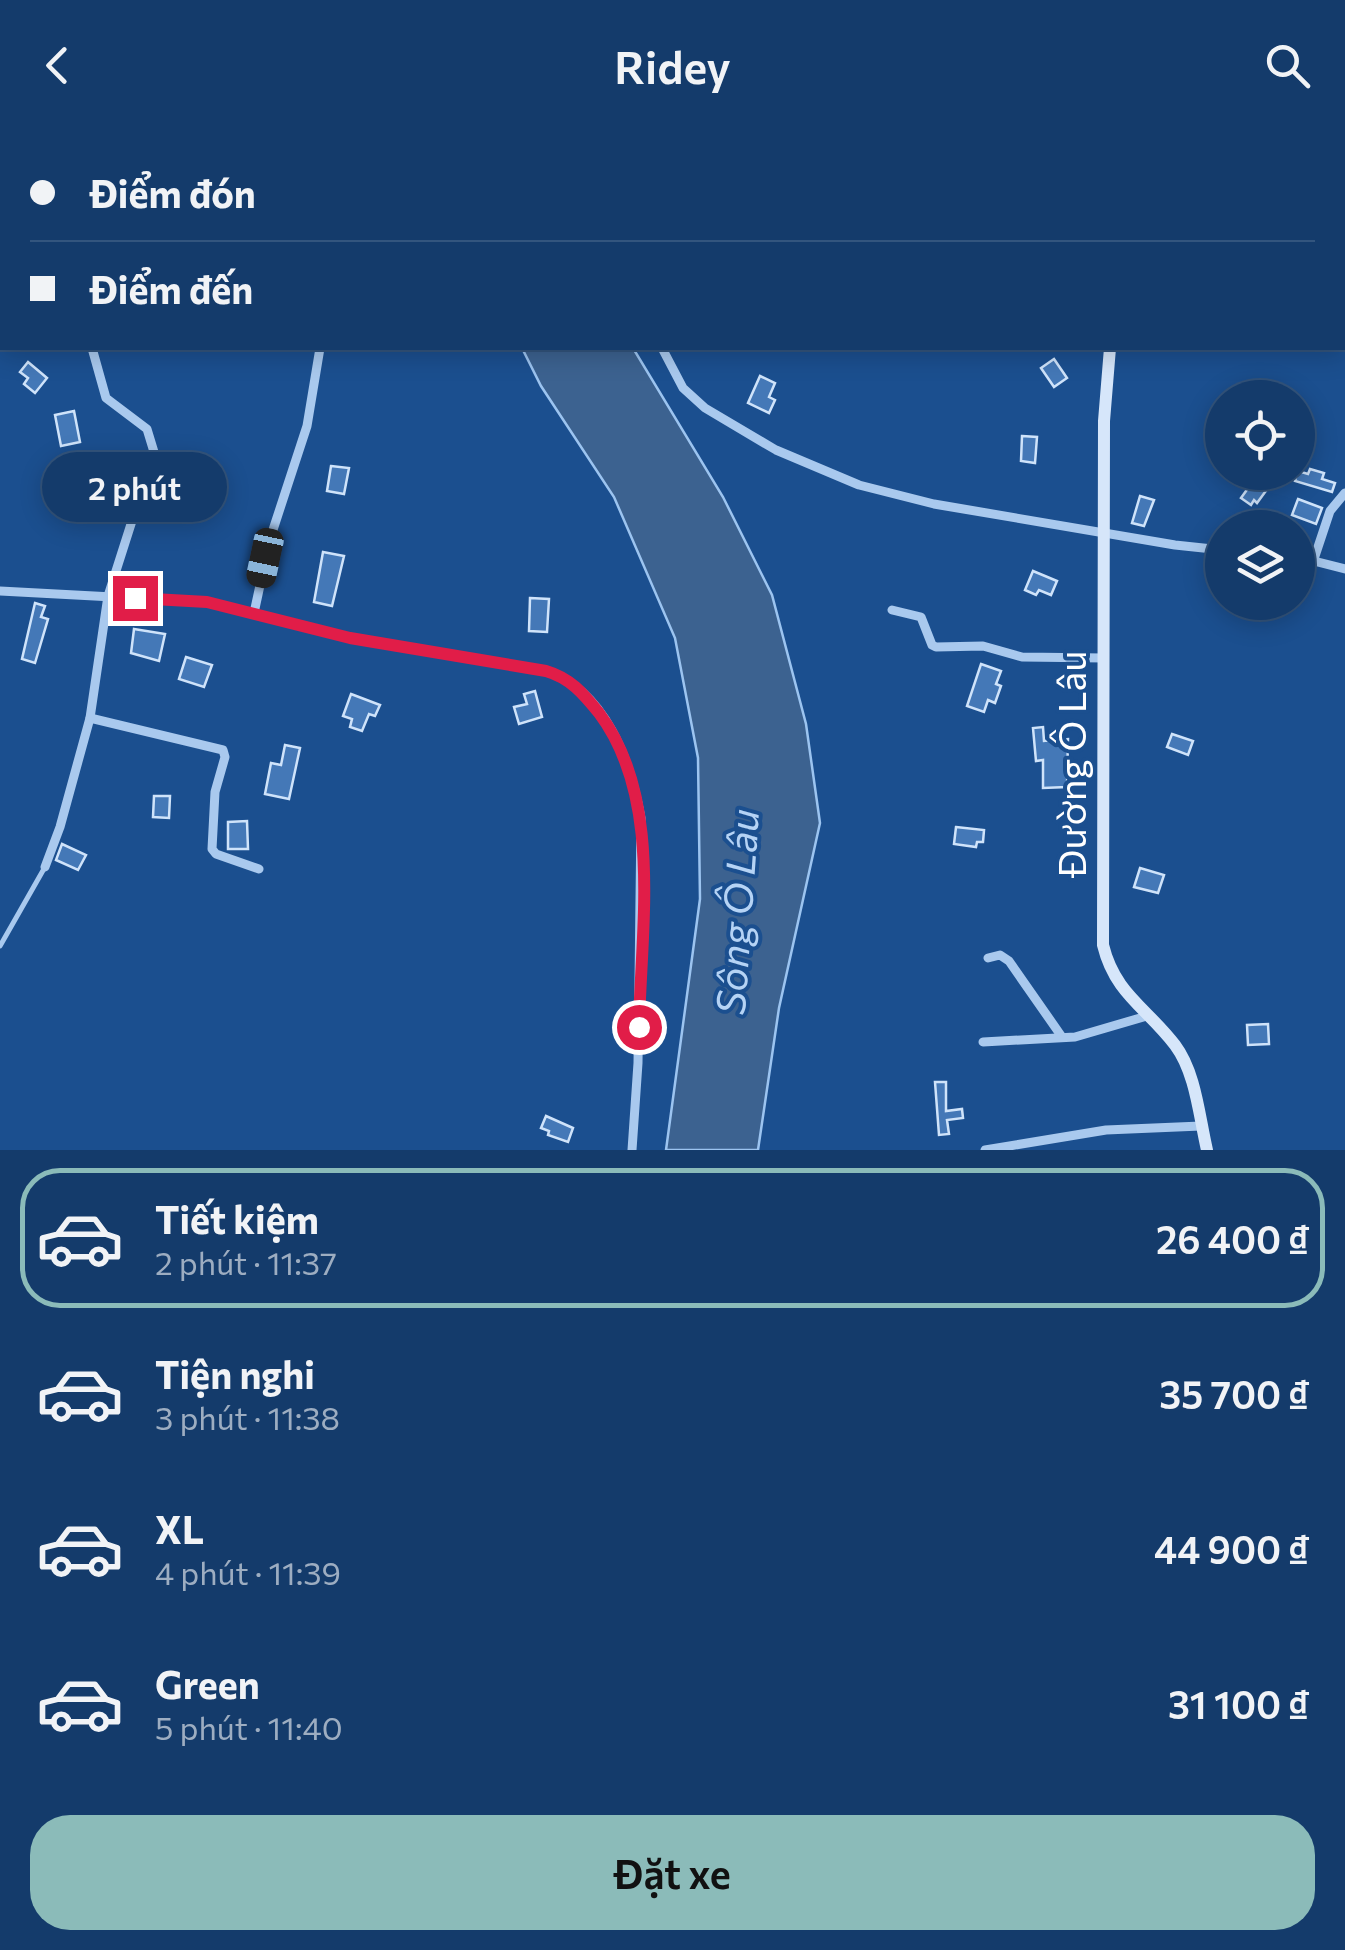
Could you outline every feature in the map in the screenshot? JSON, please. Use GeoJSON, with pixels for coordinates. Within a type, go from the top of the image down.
{"type":"FeatureCollection","features":[{"type":"Feature","properties":{"kind":"main road","name":"Đường Ô Lâu"},"geometry":{"type":"LineString","coordinates":[[1110,350],[1104,421],[1102,945],[1108,968],[1120,989],[1174,1044],[1184,1060],[1206,1150]]}},
{"type":"Feature","properties":{"kind":"street"},"geometry":{"type":"LineString","coordinates":[[45,866],[60,827],[90,718],[108,596],[154,452],[148,429],[106,398],[93,350]]}},
{"type":"Feature","properties":{"kind":"street"},"geometry":{"type":"LineString","coordinates":[[254,612],[265,558],[306,426],[320,350]]}},
{"type":"Feature","properties":{"kind":"street"},"geometry":{"type":"LineString","coordinates":[[663,350],[683,388],[705,408],[756,439],[859,485],[908,498],[1205,548]]}},
{"type":"Feature","properties":{"kind":"street"},"geometry":{"type":"LineString","coordinates":[[1315,556],[1330,511],[1345,493]]}},
{"type":"Feature","properties":{"kind":"street"},"geometry":{"type":"LineString","coordinates":[[1315,559],[1345,570]]}},
{"type":"Feature","properties":{"kind":"street"},"geometry":{"type":"LineString","coordinates":[[0,591],[207,602],[368,641],[556,674],[574,684],[613,732],[636,790],[643,848],[632,1150]]}},
{"type":"Feature","properties":{"kind":"street"},"geometry":{"type":"LineString","coordinates":[[892,610],[921,618],[936,647],[983,646],[1022,657],[1104,658]]}},
{"type":"Feature","properties":{"kind":"street"},"geometry":{"type":"LineString","coordinates":[[90,718],[223,750],[212,849],[216,854],[259,869]]}},
{"type":"Feature","properties":{"kind":"street"},"geometry":{"type":"LineString","coordinates":[[988,958],[1000,955],[1010,960],[1062,1037]]}},
{"type":"Feature","properties":{"kind":"street"},"geometry":{"type":"LineString","coordinates":[[983,1042],[1083,1035],[1147,1016]]}},
{"type":"Feature","properties":{"kind":"street"},"geometry":{"type":"LineString","coordinates":[[985,1150],[1106,1130],[1202,1126]]}},
{"type":"Feature","properties":{"kind":"lane"},"geometry":{"type":"LineString","coordinates":[[0,946],[45,866]]}},
{"type":"Feature","properties":{"kind":"water","name":"Sông Ô Lâu"},"geometry":{"type":"Polygon","coordinates":[[[523,350],[634,350],[723,497],[772,595],[806,724],[820,823],[779,1008],[758,1150],[666,1150],[700,899],[698,758],[675,638],[614,497],[541,386],[523,350]]]}},
{"type":"Feature","properties":{"kind":"building"},"geometry":{"type":"Polygon","coordinates":[[[1054,359],[1067,378],[1054,387],[1041,368],[1054,359]]]}},
{"type":"Feature","properties":{"kind":"building"},"geometry":{"type":"Polygon","coordinates":[[[28,362],[47,378],[35,393],[24,384],[28,378],[20,372],[28,362]]]}},
{"type":"Feature","properties":{"kind":"building"},"geometry":{"type":"Polygon","coordinates":[[[760,376],[775,383],[769,397],[775,400],[769,413],[748,403],[760,376]]]}},
{"type":"Feature","properties":{"kind":"building"},"geometry":{"type":"Polygon","coordinates":[[[74,411],[80,442],[61,446],[55,415],[74,411]]]}},
{"type":"Feature","properties":{"kind":"building"},"geometry":{"type":"Polygon","coordinates":[[[1022,436],[1037,437],[1035,463],[1021,461],[1022,436]]]}},
{"type":"Feature","properties":{"kind":"building"},"geometry":{"type":"Polygon","coordinates":[[[331,466],[349,468],[344,494],[327,491],[331,466]]]}},
{"type":"Feature","properties":{"kind":"building"},"geometry":{"type":"Polygon","coordinates":[[[1315,470],[1324,473],[1322,479],[1335,483],[1332,492],[1315,487],[1315,470]]]}},
{"type":"Feature","properties":{"kind":"building"},"geometry":{"type":"Polygon","coordinates":[[[1247,490],[1267,490],[1251,505],[1241,498],[1247,490]]]}},
{"type":"Feature","properties":{"kind":"building"},"geometry":{"type":"Polygon","coordinates":[[[1140,496],[1154,500],[1144,526],[1132,523],[1140,496]]]}},
{"type":"Feature","properties":{"kind":"building"},"geometry":{"type":"Polygon","coordinates":[[[1298,499],[1322,508],[1316,524],[1315,510],[1294,510],[1298,499]]]}},
{"type":"Feature","properties":{"kind":"building"},"geometry":{"type":"Polygon","coordinates":[[[323,552],[344,556],[332,606],[314,602],[323,552]]]}},
{"type":"Feature","properties":{"kind":"building"},"geometry":{"type":"Polygon","coordinates":[[[1033,571],[1057,581],[1051,595],[1025,590],[1033,571]]]}},
{"type":"Feature","properties":{"kind":"building"},"geometry":{"type":"Polygon","coordinates":[[[530,598],[549,599],[547,632],[529,631],[530,598]]]}},
{"type":"Feature","properties":{"kind":"building"},"geometry":{"type":"Polygon","coordinates":[[[35,603],[45,606],[41,617],[48,619],[35,663],[22,659],[35,603]]]}},
{"type":"Feature","properties":{"kind":"building"},"geometry":{"type":"Polygon","coordinates":[[[134,629],[165,634],[159,661],[131,653],[134,629]]]}},
{"type":"Feature","properties":{"kind":"building"},"geometry":{"type":"Polygon","coordinates":[[[186,657],[212,665],[204,687],[179,679],[186,657]]]}},
{"type":"Feature","properties":{"kind":"building"},"geometry":{"type":"Polygon","coordinates":[[[981,664],[1001,671],[995,703],[988,700],[984,712],[967,706],[981,664]]]}},
{"type":"Feature","properties":{"kind":"building"},"geometry":{"type":"Polygon","coordinates":[[[535,691],[542,717],[519,724],[514,707],[527,704],[524,694],[535,691]]]}},
{"type":"Feature","properties":{"kind":"building"},"geometry":{"type":"Polygon","coordinates":[[[351,694],[380,705],[375,716],[369,714],[362,731],[350,727],[352,719],[343,716],[351,694]]]}},
{"type":"Feature","properties":{"kind":"building"},"geometry":{"type":"Polygon","coordinates":[[[1043,727],[1044,741],[1068,739],[1067,787],[1043,788],[1043,760],[1036,761],[1033,728],[1043,727]]]}},
{"type":"Feature","properties":{"kind":"building"},"geometry":{"type":"Polygon","coordinates":[[[1172,734],[1193,741],[1188,755],[1167,747],[1172,734]]]}},
{"type":"Feature","properties":{"kind":"building"},"geometry":{"type":"Polygon","coordinates":[[[285,745],[300,748],[289,799],[265,794],[271,763],[281,765],[285,745]]]}},
{"type":"Feature","properties":{"kind":"building"},"geometry":{"type":"Polygon","coordinates":[[[154,796],[170,796],[169,818],[153,817],[154,796]]]}},
{"type":"Feature","properties":{"kind":"building"},"geometry":{"type":"Polygon","coordinates":[[[247,821],[248,849],[228,849],[228,822],[247,821]]]}},
{"type":"Feature","properties":{"kind":"building"},"geometry":{"type":"Polygon","coordinates":[[[956,827],[984,830],[983,842],[977,842],[976,847],[954,844],[956,827]]]}},
{"type":"Feature","properties":{"kind":"building"},"geometry":{"type":"Polygon","coordinates":[[[62,844],[86,855],[78,870],[56,860],[62,844]]]}},
{"type":"Feature","properties":{"kind":"building"},"geometry":{"type":"Polygon","coordinates":[[[1140,868],[1164,875],[1158,893],[1134,887],[1140,868]]]}},
{"type":"Feature","properties":{"kind":"building"},"geometry":{"type":"Polygon","coordinates":[[[1268,1024],[1269,1044],[1248,1045],[1247,1025],[1268,1024]]]}},
{"type":"Feature","properties":{"kind":"building"},"geometry":{"type":"Polygon","coordinates":[[[935,1082],[946,1082],[946,1111],[962,1109],[963,1118],[947,1120],[949,1134],[939,1135],[935,1082]]]}},
{"type":"Feature","properties":{"kind":"building"},"geometry":{"type":"Polygon","coordinates":[[[546,1116],[573,1128],[568,1142],[541,1128],[546,1116]]]}},
{"type":"Feature","properties":{"kind":"route"},"geometry":{"type":"LineString","coordinates":[[135,598],[207,602],[350,638],[546,671],[574,684],[613,732],[636,790],[643,848],[639,1027]]}}]}
